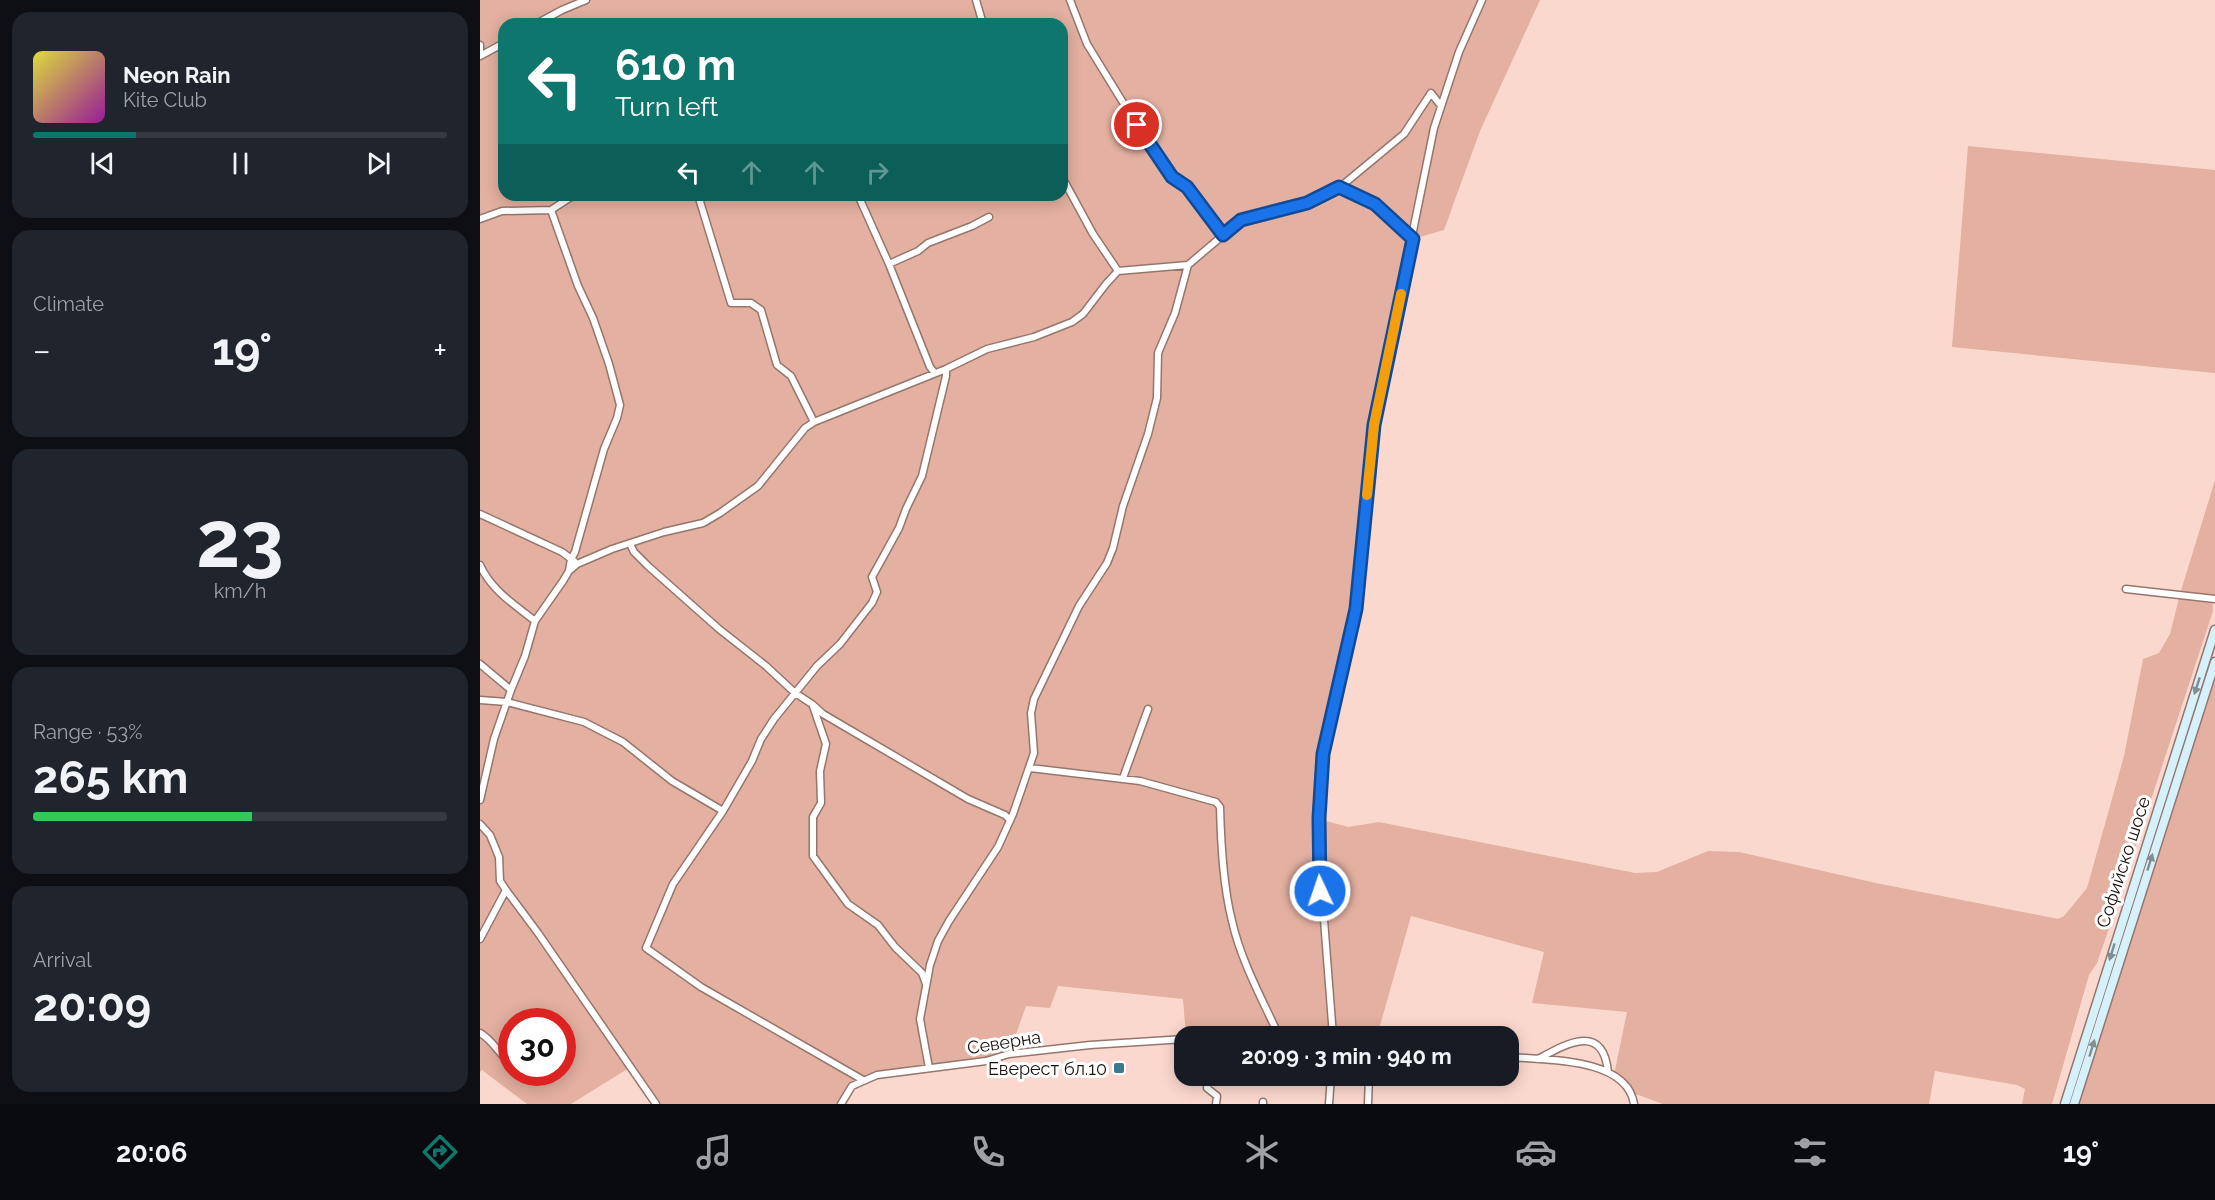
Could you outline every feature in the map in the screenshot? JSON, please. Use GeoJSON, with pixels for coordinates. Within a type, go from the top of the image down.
{"type":"FeatureCollection","features":[{"type":"Feature","properties":{"kind":"main road","name":"Софийско шосе"},"geometry":{"type":"LineString","coordinates":[[2065,1104],[2215,630]]}},
{"type":"Feature","properties":{"kind":"main road","name":"Софийско шосе"},"geometry":{"type":"LineString","coordinates":[[2074,1104],[2215,662]]}},
{"type":"Feature","properties":{"kind":"street"},"geometry":{"type":"LineString","coordinates":[[548,18],[586,0]]}},
{"type":"Feature","properties":{"kind":"street"},"geometry":{"type":"LineString","coordinates":[[976,0],[981,18]]}},
{"type":"Feature","properties":{"kind":"street"},"geometry":{"type":"LineString","coordinates":[[1070,0],[1088,44],[1152,148],[1172,177],[1187,187],[1223,235]]}},
{"type":"Feature","properties":{"kind":"street"},"geometry":{"type":"LineString","coordinates":[[1332,1026],[1319,855],[1321,770],[1356,609],[1374,425],[1441,106],[1459,52],[1482,0]]}},
{"type":"Feature","properties":{"kind":"street"},"geometry":{"type":"LineString","coordinates":[[480,45],[480,55],[498,46]]}},
{"type":"Feature","properties":{"kind":"street"},"geometry":{"type":"LineString","coordinates":[[929,1068],[920,1019],[938,941],[998,847],[1034,753],[1031,713],[1034,699],[1079,606],[1107,563],[1113,548],[1123,506],[1148,434],[1157,398],[1157,364],[1160,346],[1175,313],[1188,265],[1241,220],[1307,203],[1342,185],[1404,134],[1431,93],[1441,106]]}},
{"type":"Feature","properties":{"kind":"street"},"geometry":{"type":"LineString","coordinates":[[1342,185],[1375,204],[1413,239]]}},
{"type":"Feature","properties":{"kind":"street"},"geometry":{"type":"LineString","coordinates":[[1068,188],[1093,234],[1118,271]]}},
{"type":"Feature","properties":{"kind":"street"},"geometry":{"type":"LineString","coordinates":[[480,219],[490,213],[502,211],[551,210],[565,201]]}},
{"type":"Feature","properties":{"kind":"street"},"geometry":{"type":"LineString","coordinates":[[700,201],[731,303],[751,303],[761,310],[777,365],[791,376],[814,422]]}},
{"type":"Feature","properties":{"kind":"street"},"geometry":{"type":"LineString","coordinates":[[861,201],[934,372]]}},
{"type":"Feature","properties":{"kind":"street"},"geometry":{"type":"LineString","coordinates":[[551,210],[609,364],[620,405],[604,449],[569,571]]}},
{"type":"Feature","properties":{"kind":"street"},"geometry":{"type":"LineString","coordinates":[[889,264],[918,251],[928,243],[972,226],[988,217]]}},
{"type":"Feature","properties":{"kind":"street"},"geometry":{"type":"LineString","coordinates":[[480,800],[494,739],[525,656],[535,621],[569,571],[577,564],[612,549],[664,532],[703,523],[758,486],[805,428],[814,422],[946,369],[987,349],[1034,337],[1072,322],[1083,314],[1118,271],[1188,265]]}},
{"type":"Feature","properties":{"kind":"street"},"geometry":{"type":"LineString","coordinates":[[841,1104],[852,1086],[862,1080],[701,987],[646,948],[673,884],[723,811],[752,761],[761,739],[817,666],[840,644],[872,603],[877,592],[872,577],[899,528],[922,476],[946,369]]}},
{"type":"Feature","properties":{"kind":"street"},"geometry":{"type":"LineString","coordinates":[[480,514],[562,552],[577,564]]}},
{"type":"Feature","properties":{"kind":"street"},"geometry":{"type":"LineString","coordinates":[[630,544],[634,552],[648,566],[712,623],[823,714],[968,799],[1005,815],[1010,820]]}},
{"type":"Feature","properties":{"kind":"street"},"geometry":{"type":"LineString","coordinates":[[480,565],[496,589],[535,621]]}},
{"type":"Feature","properties":{"kind":"street"},"geometry":{"type":"LineString","coordinates":[[2126,589],[2215,598]]}},
{"type":"Feature","properties":{"kind":"street"},"geometry":{"type":"LineString","coordinates":[[480,664],[511,690]]}},
{"type":"Feature","properties":{"kind":"street"},"geometry":{"type":"LineString","coordinates":[[480,700],[507,702],[584,722],[623,742],[672,781],[723,811]]}},
{"type":"Feature","properties":{"kind":"street"},"geometry":{"type":"LineString","coordinates":[[812,704],[826,744],[820,771],[820,802],[813,817],[813,856],[848,904],[878,926],[895,947],[922,972],[926,985]]}},
{"type":"Feature","properties":{"kind":"street"},"geometry":{"type":"LineString","coordinates":[[1123,778],[1148,709]]}},
{"type":"Feature","properties":{"kind":"street"},"geometry":{"type":"LineString","coordinates":[[1030,768],[1123,778],[1186,792],[1216,802],[1220,807],[1223,860],[1231,921],[1244,958],[1275,1026]]}},
{"type":"Feature","properties":{"kind":"street"},"geometry":{"type":"LineString","coordinates":[[480,824],[490,835],[499,857],[500,881],[506,891],[538,933],[656,1104]]}},
{"type":"Feature","properties":{"kind":"street"},"geometry":{"type":"LineString","coordinates":[[480,939],[506,891]]}},
{"type":"Feature","properties":{"kind":"street"},"geometry":{"type":"LineString","coordinates":[[480,1033],[485,1035],[498,1051]]}},
{"type":"Feature","properties":{"kind":"street"},"geometry":{"type":"LineString","coordinates":[[1538,1059],[1568,1043],[1582,1040],[1593,1042],[1602,1050],[1608,1072]]}},
{"type":"Feature","properties":{"kind":"street","name":"Северна"},"geometry":{"type":"LineString","coordinates":[[862,1080],[877,1075],[986,1060],[1009,1054],[1089,1045],[1174,1041]]}},
{"type":"Feature","properties":{"kind":"street"},"geometry":{"type":"LineString","coordinates":[[1519,1058],[1579,1064],[1608,1072],[1624,1082],[1634,1104]]}},
{"type":"Feature","properties":{"kind":"street"},"geometry":{"type":"LineString","coordinates":[[1208,1086],[1217,1096],[1216,1104]]}},
{"type":"Feature","properties":{"kind":"street"},"geometry":{"type":"LineString","coordinates":[[1329,1104],[1330,1086]]}},
{"type":"Feature","properties":{"kind":"street"},"geometry":{"type":"LineString","coordinates":[[1368,1104],[1369,1086]]}},
{"type":"Feature","properties":{"kind":"shaded area"},"geometry":{"type":"Polygon","coordinates":[[[480,0],[1540,0],[1480,131],[1444,230],[1413,239],[1380,393],[1356,609],[1326,739],[1319,819],[1348,827],[1379,822],[1635,873],[1657,872],[1708,851],[1739,852],[1876,883],[2058,919],[2064,916],[2087,888],[2124,756],[2143,659],[2159,653],[2170,634],[2215,480],[2213,611],[2106,937],[2097,963],[2089,975],[2052,1104],[2022,1104],[2025,1089],[2017,1085],[1935,1071],[1929,1104],[1663,1104],[1630,1092],[1614,1075],[1627,1012],[1532,1003],[1544,952],[1411,916],[1380,1026],[1185,1026],[1183,999],[1058,986],[1050,1008],[1026,1006],[1009,1054],[986,1061],[877,1075],[852,1086],[841,1104],[656,1104],[629,1068],[571,1104],[527,1104],[503,1086],[576,1086],[576,1008],[498,1008],[498,1082],[482,1070],[480,1072],[480,0]]]}},
{"type":"Feature","properties":{"kind":"shaded area"},"geometry":{"type":"Polygon","coordinates":[[[1968,146],[2215,170],[2215,373],[1952,347],[1968,146]]]}},
{"type":"Feature","properties":{"kind":"shaded area"},"geometry":{"type":"Polygon","coordinates":[[[2215,662],[2215,1104],[2074,1104],[2215,662]]]}},
{"type":"Feature","properties":{"kind":"slow traffic"},"geometry":{"type":"LineString","coordinates":[[1367,495],[1374,425],[1401,294]]}},
{"type":"Feature","properties":{"kind":"place","name":"Еверест бл.10"},"geometry":{"type":"Point","coordinates":[1119,1068]}},
{"type":"Feature","properties":{"kind":"route"},"geometry":{"type":"LineString","coordinates":[[1137,125],[1172,177],[1187,187],[1223,235],[1241,220],[1307,203],[1339,187],[1375,204],[1413,239],[1374,425],[1356,609],[1323,754],[1319,818],[1320,891]]}}]}
